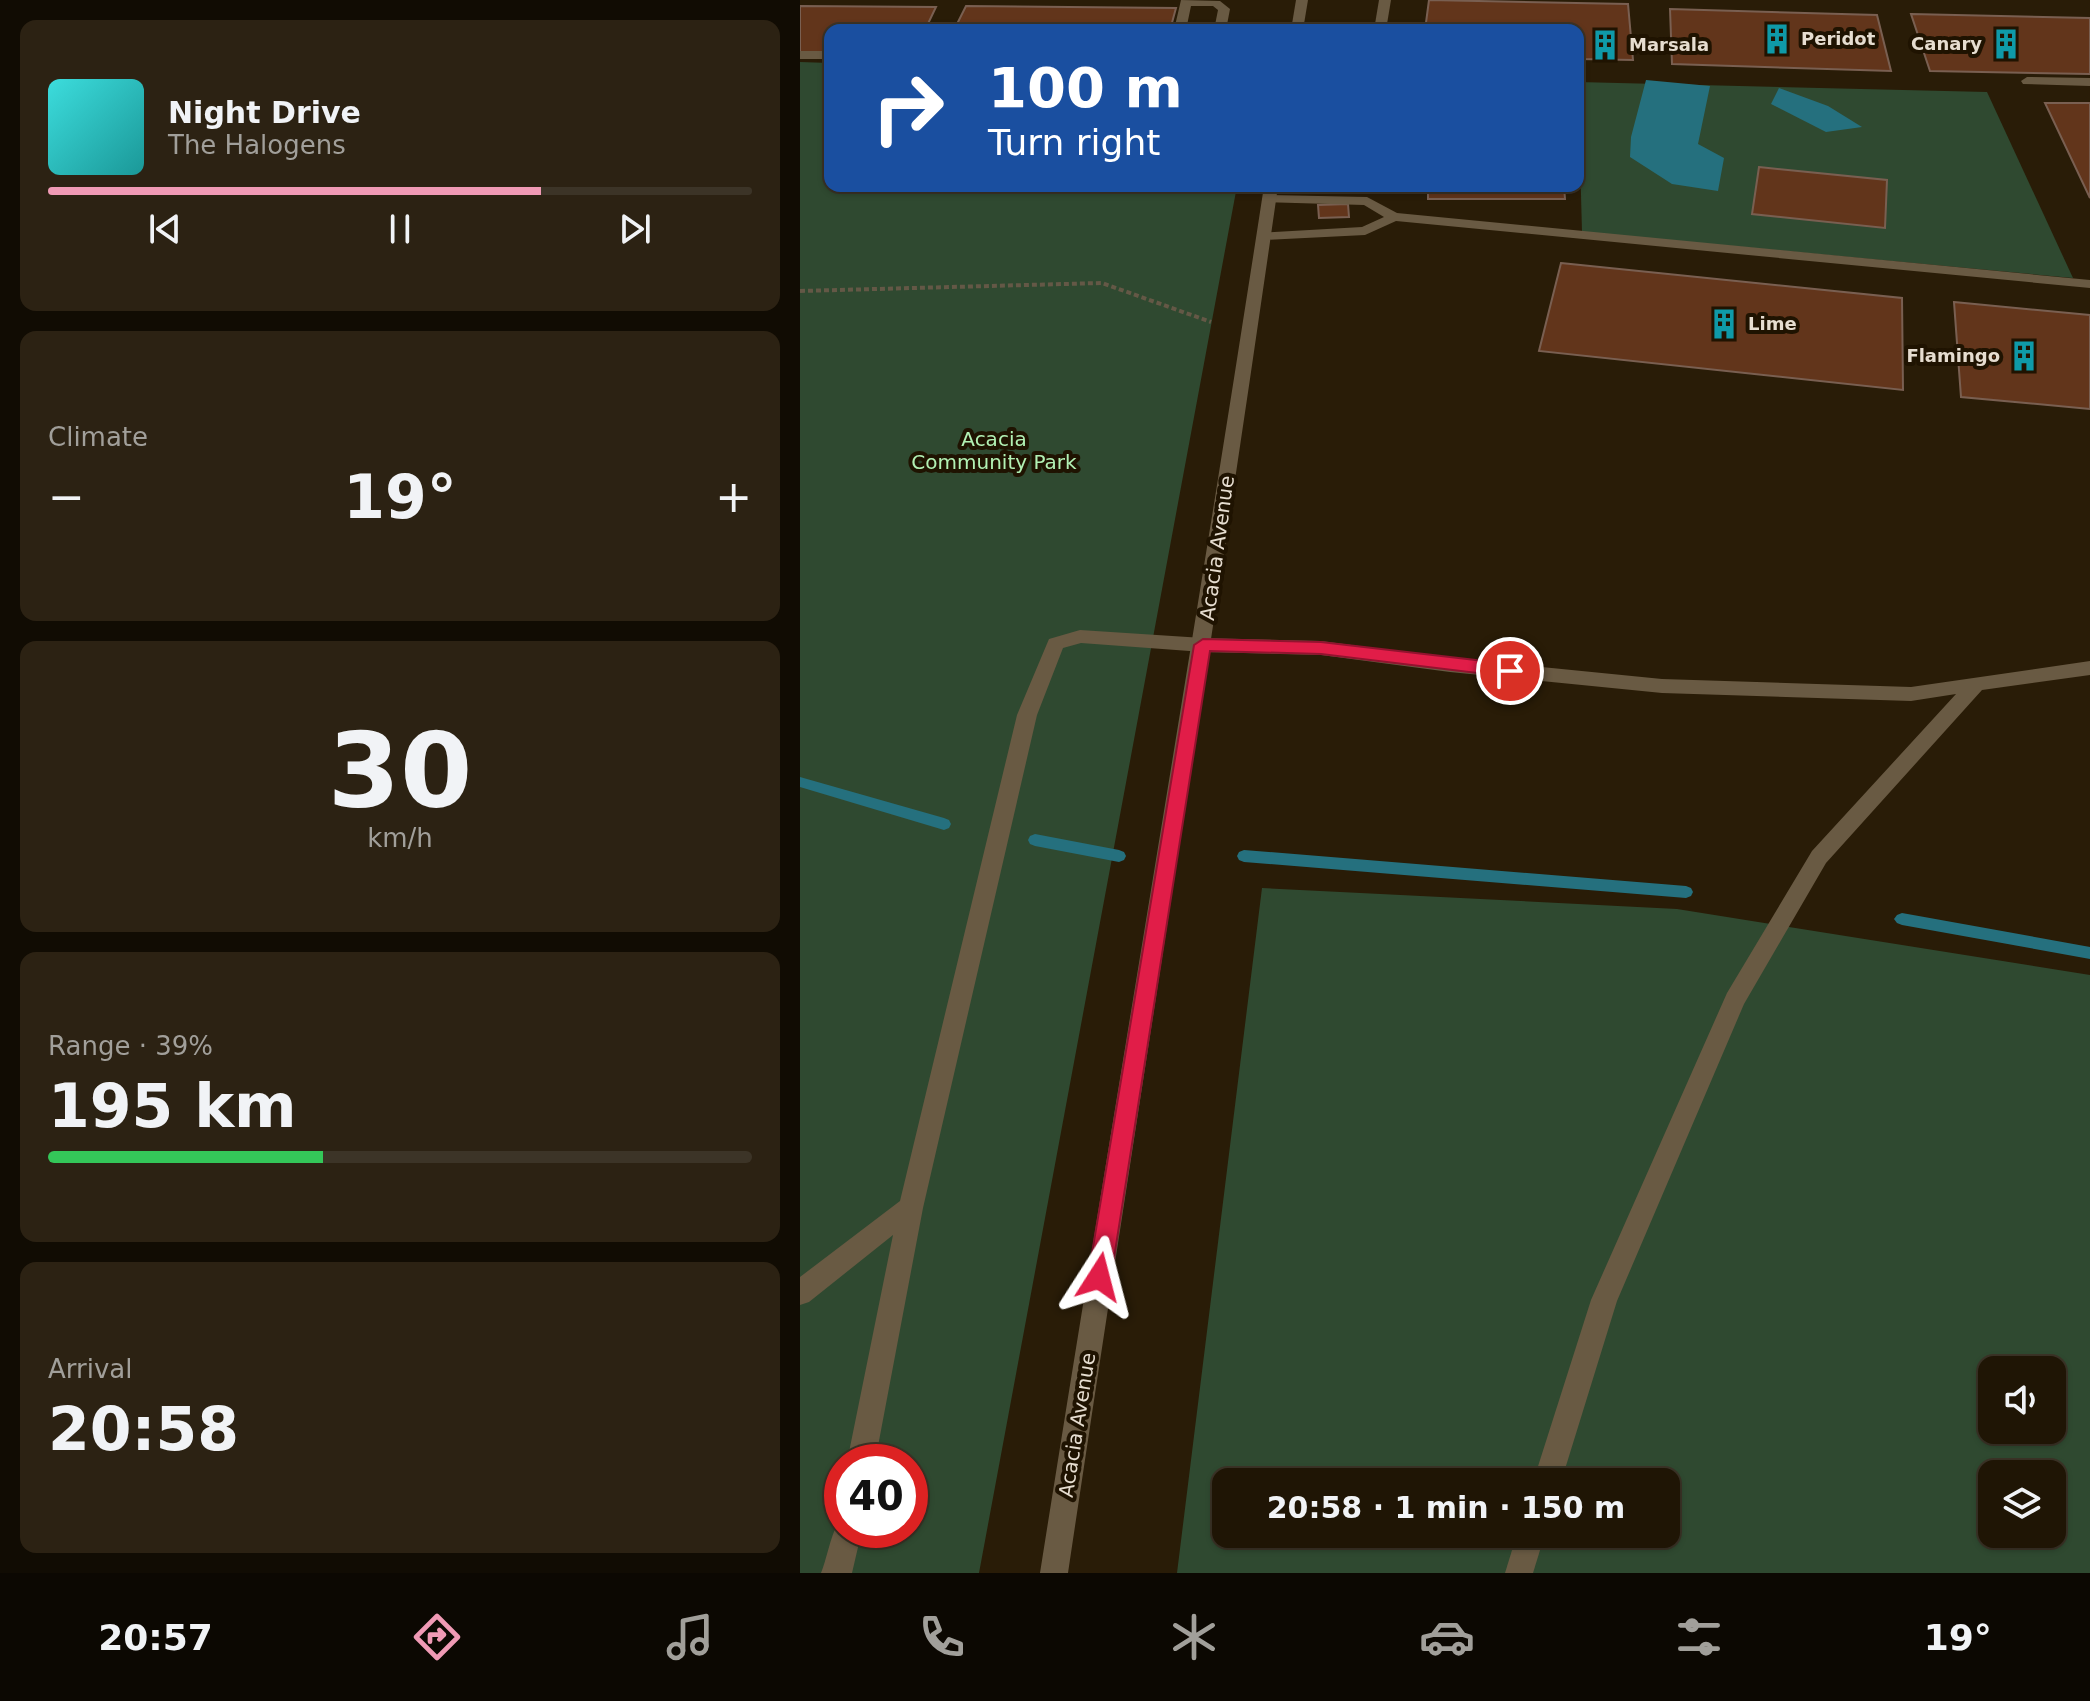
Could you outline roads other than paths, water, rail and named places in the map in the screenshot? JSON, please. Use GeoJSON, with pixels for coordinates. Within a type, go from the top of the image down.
{"type":"FeatureCollection","features":[{"type":"Feature","properties":{"kind":"street"},"geometry":{"type":"LineString","coordinates":[[1298,24],[1302,0]]}},
{"type":"Feature","properties":{"kind":"street"},"geometry":{"type":"LineString","coordinates":[[1380,24],[1385,0]]}},
{"type":"Feature","properties":{"kind":"street"},"geometry":{"type":"LineString","coordinates":[[1181,24],[1187,1],[1216,3],[1224,9],[1221,24]]}},
{"type":"Feature","properties":{"kind":"street"},"geometry":{"type":"LineString","coordinates":[[800,55],[824,55]]}},
{"type":"Feature","properties":{"kind":"street"},"geometry":{"type":"LineString","coordinates":[[2027,81],[2090,82]]}},
{"type":"Feature","properties":{"kind":"street"},"geometry":{"type":"LineString","coordinates":[[1270,192],[1302,217],[1365,231],[1394,217],[2090,284]]}},
{"type":"Feature","properties":{"kind":"street","name":"Acacia Avenue"},"geometry":{"type":"LineString","coordinates":[[1054,1573],[1135,1046],[1203,645],[1270,192]]}},
{"type":"Feature","properties":{"kind":"street"},"geometry":{"type":"LineString","coordinates":[[1264,236],[1302,217],[1368,193]]}},
{"type":"Feature","properties":{"kind":"street"},"geometry":{"type":"LineString","coordinates":[[1368,193],[1394,217]]}},
{"type":"Feature","properties":{"kind":"street"},"geometry":{"type":"LineString","coordinates":[[1365,231],[1368,193]]}},
{"type":"Feature","properties":{"kind":"street"},"geometry":{"type":"LineString","coordinates":[[865,1444],[911,1208],[1027,715],[1056,644],[1080,636],[1203,645],[1321,648],[1450,665],[1662,686],[1911,694],[2090,668]]}},
{"type":"Feature","properties":{"kind":"street"},"geometry":{"type":"LineString","coordinates":[[1551,1468],[1604,1300],[1735,1000],[1819,857],[1976,685]]}},
{"type":"Feature","properties":{"kind":"street"},"geometry":{"type":"LineString","coordinates":[[800,1293],[852,1250],[911,1208]]}},
{"type":"Feature","properties":{"kind":"street"},"geometry":{"type":"LineString","coordinates":[[835,1573],[841,1564],[844,1548]]}},
{"type":"Feature","properties":{"kind":"street"},"geometry":{"type":"LineString","coordinates":[[1519,1573],[1527,1548]]}},
{"type":"Feature","properties":{"kind":"water"},"geometry":{"type":"Polygon","coordinates":[[[1646,80],[1710,86],[1698,144],[1724,158],[1718,191],[1672,184],[1630,157],[1631,137],[1646,80]]]}},
{"type":"Feature","properties":{"kind":"water"},"geometry":{"type":"Polygon","coordinates":[[[1779,88],[1828,106],[1862,127],[1826,132],[1771,104],[1779,88]]]}},
{"type":"Feature","properties":{"kind":"waterway"},"geometry":{"type":"LineString","coordinates":[[800,782],[944,824]]}},
{"type":"Feature","properties":{"kind":"waterway"},"geometry":{"type":"LineString","coordinates":[[1035,840],[1119,856]]}},
{"type":"Feature","properties":{"kind":"waterway"},"geometry":{"type":"LineString","coordinates":[[1244,856],[1686,892]]}},
{"type":"Feature","properties":{"kind":"waterway"},"geometry":{"type":"LineString","coordinates":[[1902,919],[2090,953]]}},
{"type":"Feature","properties":{"kind":"place","name":"Peridot"},"geometry":{"type":"Point","coordinates":[1777,39]}},
{"type":"Feature","properties":{"kind":"place","name":"Canary"},"geometry":{"type":"Point","coordinates":[2006,44]}},
{"type":"Feature","properties":{"kind":"place","name":"Marsala"},"geometry":{"type":"Point","coordinates":[1605,45]}},
{"type":"Feature","properties":{"kind":"place","name":"Lime"},"geometry":{"type":"Point","coordinates":[1724,324]}},
{"type":"Feature","properties":{"kind":"place","name":"Flamingo"},"geometry":{"type":"Point","coordinates":[2024,356]}},
{"type":"Feature","properties":{"kind":"park label","name":"Acacia Community Park"},"geometry":{"type":"Point","coordinates":[994,450]}}]}
